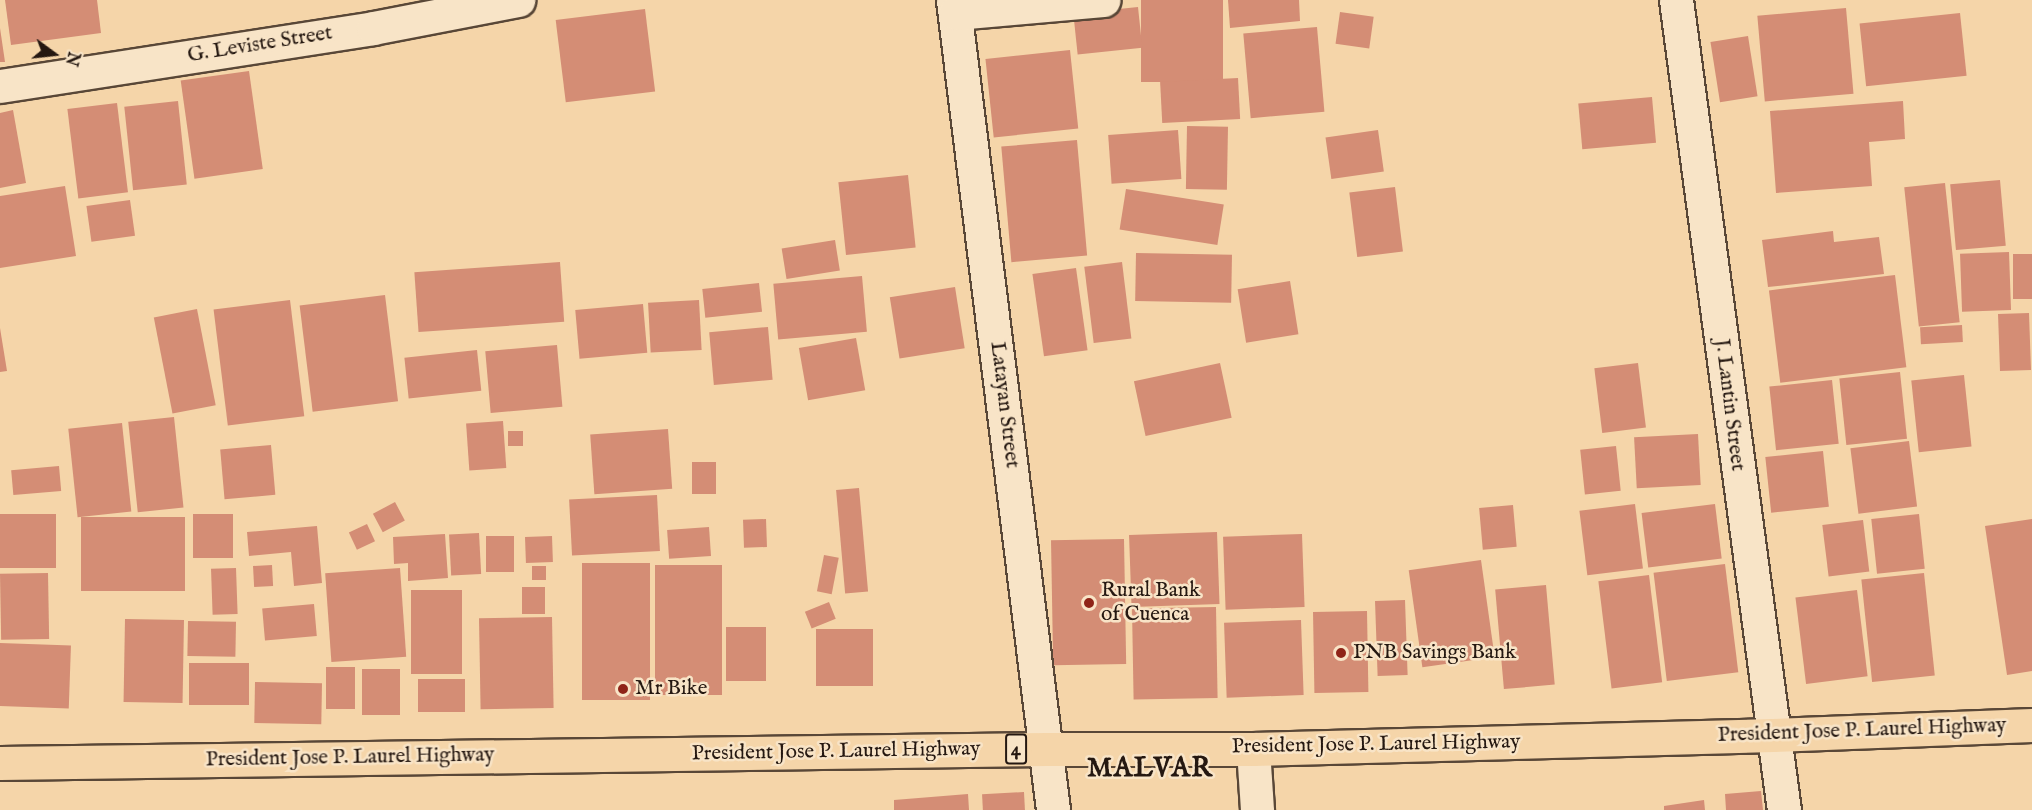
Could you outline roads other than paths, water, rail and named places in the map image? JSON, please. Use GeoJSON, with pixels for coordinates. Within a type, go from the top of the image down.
{"type":"FeatureCollection","features":[{"type":"Feature","properties":{"kind":"highway","name":"President Jose P. Laurel Highway"},"geometry":{"type":"LineString","coordinates":[[0,763],[1047,749],[1253,749],[1773,735],[2032,725]]}},
{"type":"Feature","properties":{"kind":"street","name":"G. Leviste Street"},"geometry":{"type":"LineString","coordinates":[[0,86],[373,28],[518,0]]}},
{"type":"Feature","properties":{"kind":"street"},"geometry":{"type":"LineString","coordinates":[[954,7],[1103,0]]}},
{"type":"Feature","properties":{"kind":"street","name":"J. Lantin Street"},"geometry":{"type":"LineString","coordinates":[[1676,0],[1784,810]]}},
{"type":"Feature","properties":{"kind":"street","name":"Latayan Street"},"geometry":{"type":"LineString","coordinates":[[954,7],[1053,810]]}},
{"type":"Feature","properties":{"kind":"street"},"geometry":{"type":"LineString","coordinates":[[1253,749],[1257,810]]}},
{"type":"Feature","properties":{"kind":"place","name":"Rural Bank of Cuenca"},"geometry":{"type":"Point","coordinates":[1089,603]}},
{"type":"Feature","properties":{"kind":"place","name":"PNB Savings Bank"},"geometry":{"type":"Point","coordinates":[1341,653]}},
{"type":"Feature","properties":{"kind":"place","name":"Mr Bike"},"geometry":{"type":"Point","coordinates":[623,689]}},
{"type":"Feature","properties":{"kind":"district","name":"MALVAR"},"geometry":{"type":"Point","coordinates":[1150,770]}}]}
